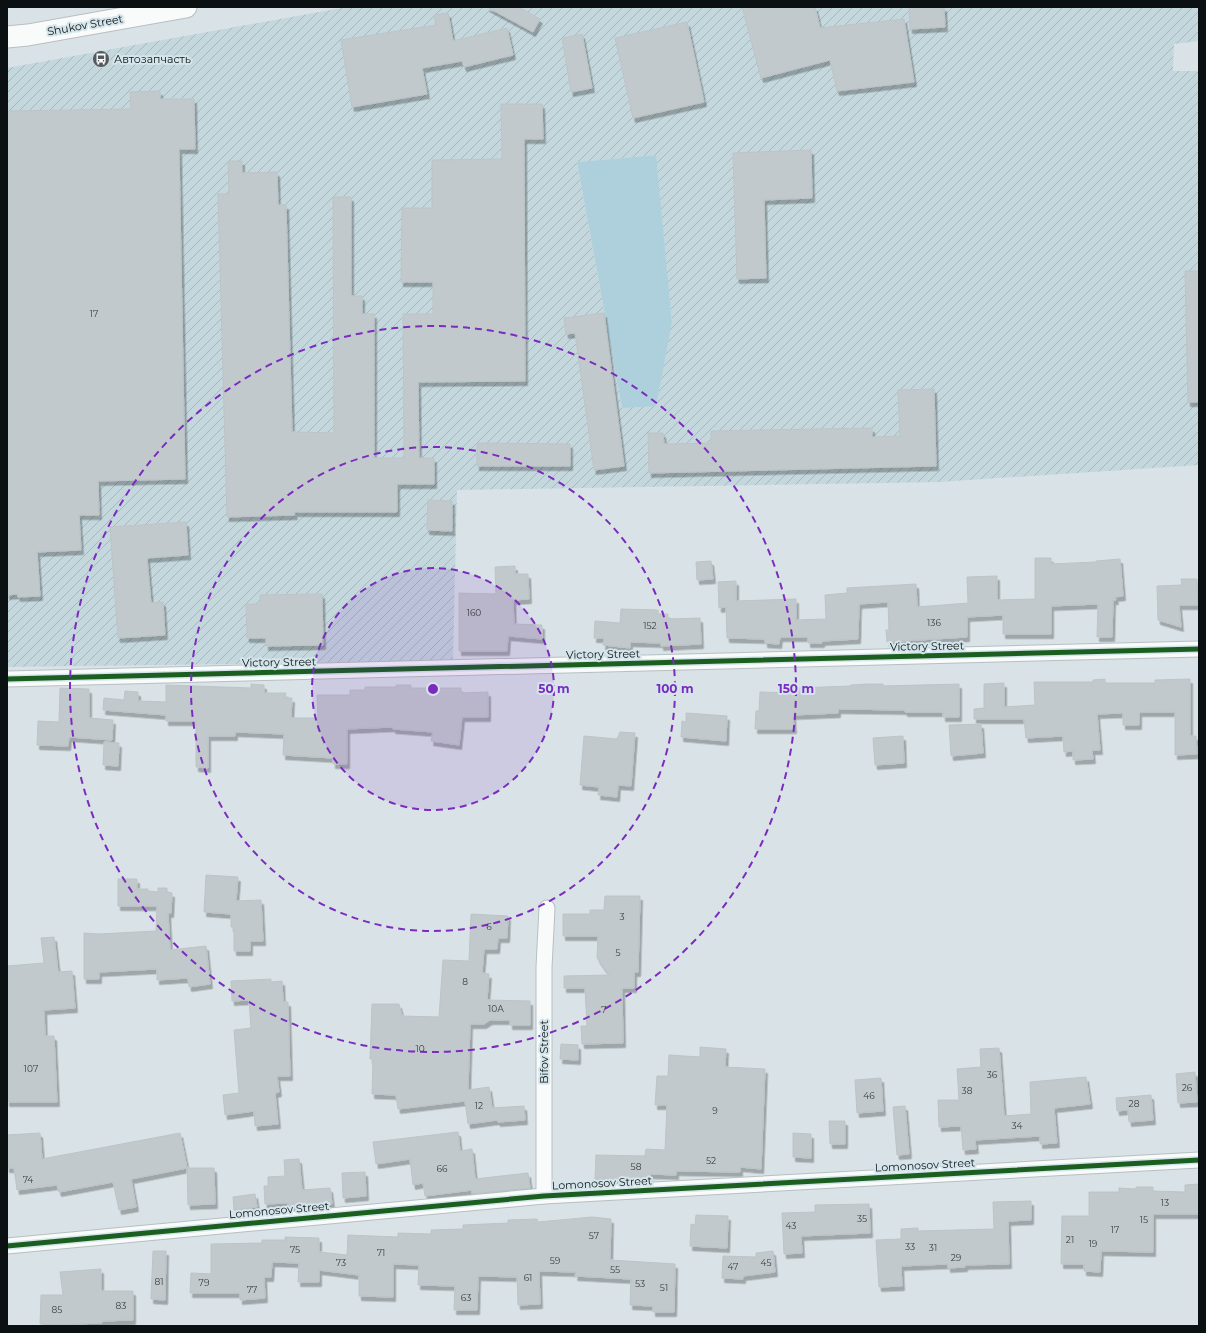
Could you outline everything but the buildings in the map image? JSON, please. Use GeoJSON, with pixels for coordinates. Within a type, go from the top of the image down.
{"type":"FeatureCollection","features":[{"type":"Feature","properties":{"kind":"main road","name":"Shukov Street"},"geometry":{"type":"LineString","coordinates":[[7,37],[28,36],[186,7]]}},
{"type":"Feature","properties":{"kind":"street","name":"Victory Street"},"geometry":{"type":"LineString","coordinates":[[7,679],[1199,649]]}},
{"type":"Feature","properties":{"kind":"street","name":"Bifov Street"},"geometry":{"type":"LineString","coordinates":[[544,1196],[544,967],[547,908]]}},
{"type":"Feature","properties":{"kind":"street","name":"Lomonosov Street"},"geometry":{"type":"LineString","coordinates":[[7,1246],[544,1196],[1199,1160]]}},
{"type":"Feature","properties":{"kind":"shaded area"},"geometry":{"type":"Polygon","coordinates":[[[347,7],[1199,7],[1199,41],[1174,44],[1173,71],[1199,71],[1199,465],[939,482],[457,490],[453,661],[7,667],[7,68],[347,7]],[[655,155],[577,162],[622,408],[672,322],[655,155]]]}},
{"type":"Feature","properties":{"kind":"shaded area"},"geometry":{"type":"Polygon","coordinates":[[[656,155],[672,322],[656,406],[622,408],[577,162],[656,155]]]}},
{"type":"Feature","properties":{"kind":"cycle path"},"geometry":{"type":"LineString","coordinates":[[7,679],[1199,649]]}},
{"type":"Feature","properties":{"kind":"cycle path"},"geometry":{"type":"LineString","coordinates":[[7,1246],[544,1196],[1199,1160]]}},
{"type":"Feature","properties":{"kind":"place","name":"Автозапчасть"},"geometry":{"type":"Point","coordinates":[101,59]}}]}
